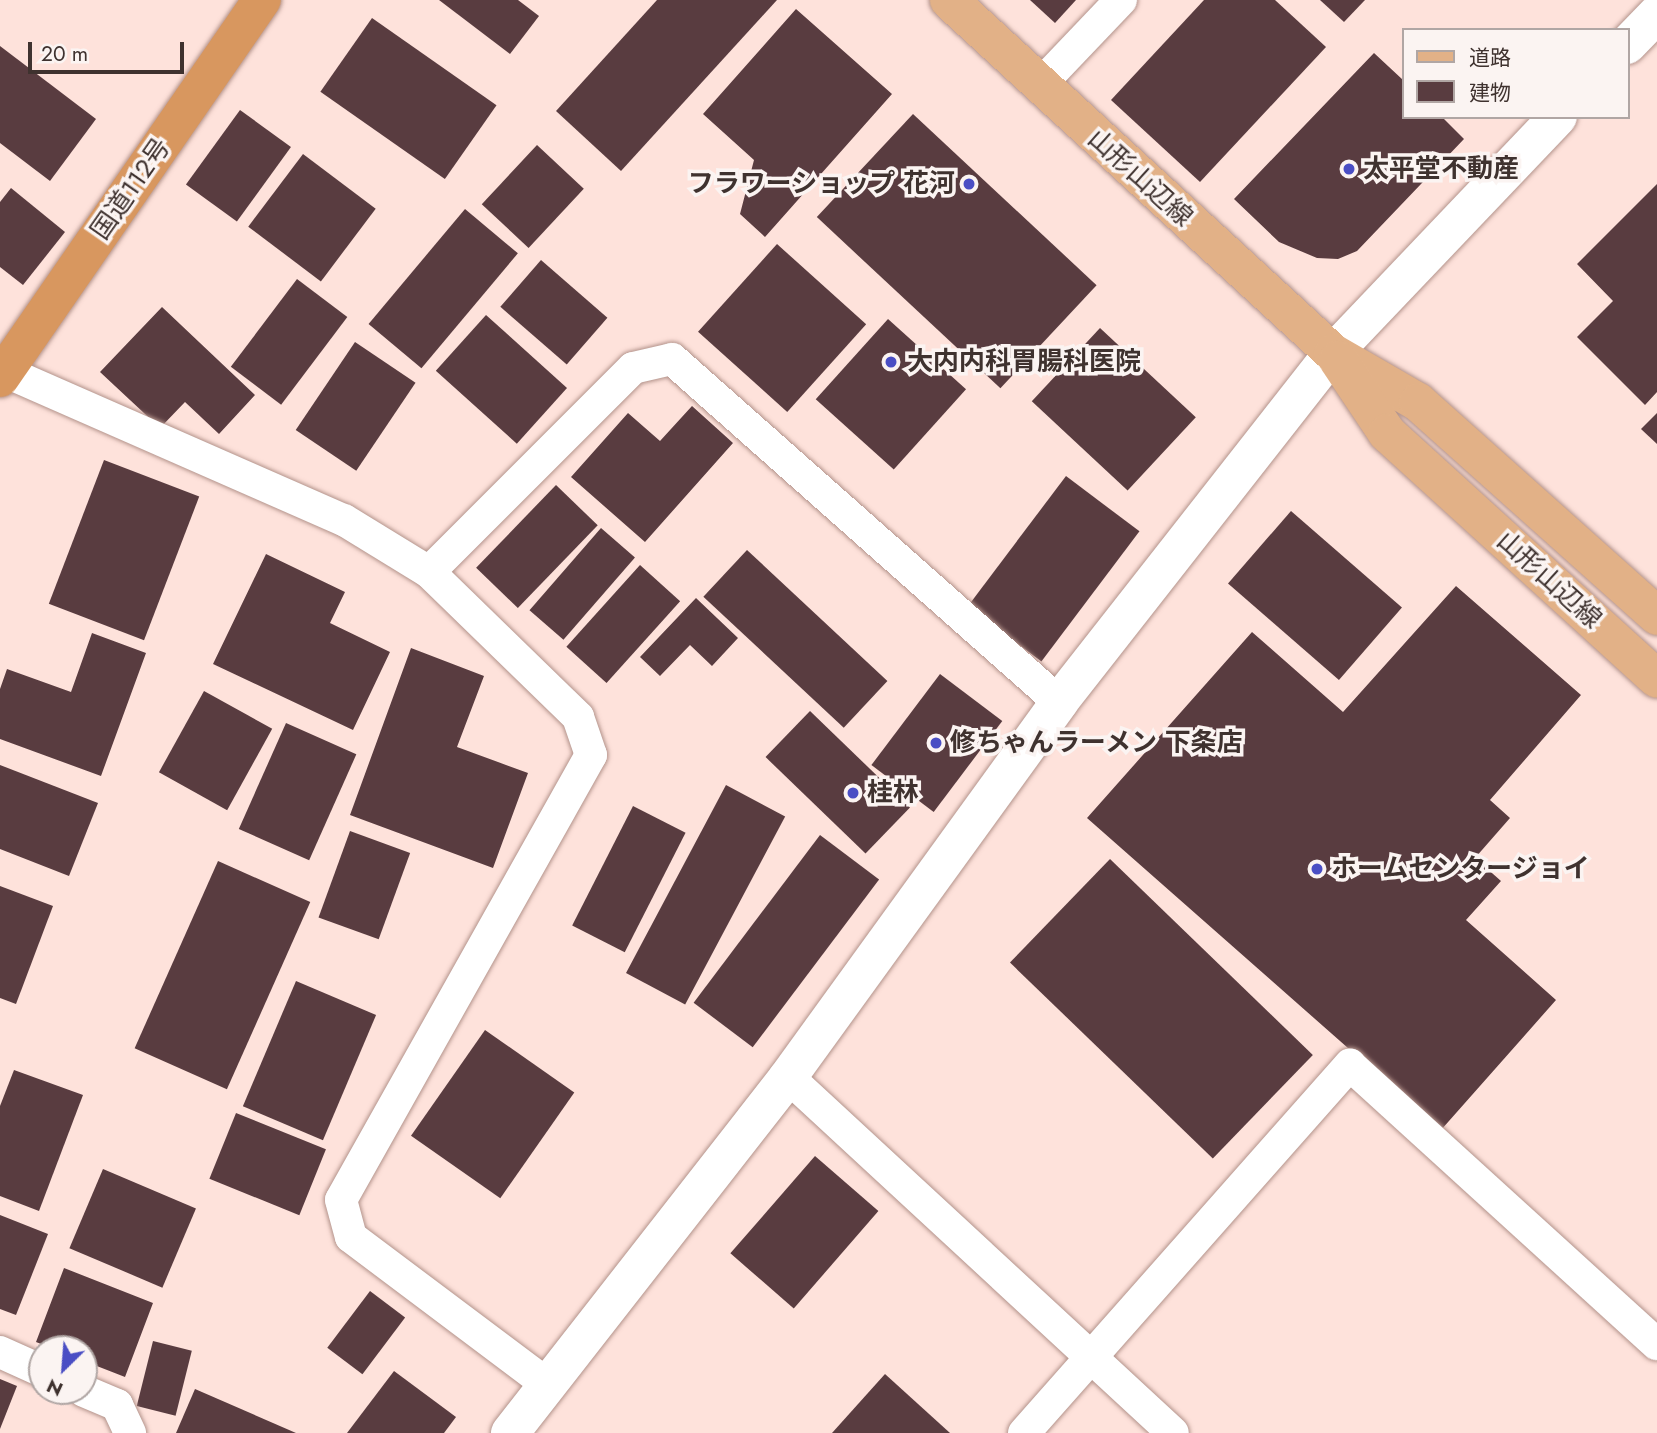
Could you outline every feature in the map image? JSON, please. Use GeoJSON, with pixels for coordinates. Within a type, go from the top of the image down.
{"type":"FeatureCollection","features":[{"type":"Feature","properties":{"kind":"highway","name":"国道112号"},"geometry":{"type":"LineString","coordinates":[[2,374],[262,0]]}},
{"type":"Feature","properties":{"kind":"main road","name":"山形山辺線"},"geometry":{"type":"LineString","coordinates":[[949,0],[1039,86],[1333,353],[1418,402],[1657,616]]}},
{"type":"Feature","properties":{"kind":"main road","name":"山形山辺線"},"geometry":{"type":"LineString","coordinates":[[1333,353],[1387,433],[1657,679]]}},
{"type":"Feature","properties":{"kind":"street"},"geometry":{"type":"LineString","coordinates":[[1629,43],[1657,14]]}},
{"type":"Feature","properties":{"kind":"street"},"geometry":{"type":"LineString","coordinates":[[510,1433],[788,1077],[1059,702],[1333,353],[1556,119]]}},
{"type":"Feature","properties":{"kind":"lane"},"geometry":{"type":"LineString","coordinates":[[1039,86],[1121,0]]}},
{"type":"Feature","properties":{"kind":"lane"},"geometry":{"type":"LineString","coordinates":[[429,572],[633,368],[672,359],[1059,702]]}},
{"type":"Feature","properties":{"kind":"lane"},"geometry":{"type":"LineString","coordinates":[[2,374],[344,520],[429,572],[578,717],[592,755],[341,1200],[351,1237],[547,1384]]}},
{"type":"Feature","properties":{"kind":"lane"},"geometry":{"type":"LineString","coordinates":[[1024,1433],[1350,1065],[1657,1344]]}},
{"type":"Feature","properties":{"kind":"lane"},"geometry":{"type":"LineString","coordinates":[[788,1077],[1173,1433]]}},
{"type":"Feature","properties":{"kind":"lane"},"geometry":{"type":"LineString","coordinates":[[0,1352],[28,1365]]}},
{"type":"Feature","properties":{"kind":"lane"},"geometry":{"type":"LineString","coordinates":[[98,1397],[117,1405],[130,1433]]}},
{"type":"Feature","properties":{"kind":"building"},"geometry":{"type":"Polygon","coordinates":[[[439,0],[518,0],[539,16],[510,54],[439,0]]]}},
{"type":"Feature","properties":{"kind":"building"},"geometry":{"type":"Polygon","coordinates":[[[657,0],[777,0],[621,171],[556,111],[657,0]]]}},
{"type":"Feature","properties":{"kind":"building"},"geometry":{"type":"Polygon","coordinates":[[[1030,0],[1076,0],[1055,23],[1030,0]]]}},
{"type":"Feature","properties":{"kind":"building"},"geometry":{"type":"Polygon","coordinates":[[[1204,0],[1275,0],[1326,47],[1200,182],[1111,100],[1204,0]]]}},
{"type":"Feature","properties":{"kind":"building"},"geometry":{"type":"Polygon","coordinates":[[[1320,0],[1365,0],[1344,22],[1320,0]]]}},
{"type":"Feature","properties":{"kind":"building"},"geometry":{"type":"Polygon","coordinates":[[[796,9],[892,94],[765,237],[740,214],[754,160],[703,114],[796,9]]]}},
{"type":"Feature","properties":{"kind":"building"},"geometry":{"type":"Polygon","coordinates":[[[372,18],[497,105],[445,179],[320,92],[372,18]]]}},
{"type":"Feature","properties":{"kind":"building"},"geometry":{"type":"Polygon","coordinates":[[[0,46],[96,119],[50,181],[0,143],[0,46]]]}},
{"type":"Feature","properties":{"kind":"building","name":"太平堂不動産"},"geometry":{"type":"Polygon","coordinates":[[[1374,53],[1402,79],[1402,119],[1444,119],[1464,139],[1357,251],[1338,259],[1317,258],[1279,242],[1234,199],[1374,53]]]}},
{"type":"Feature","properties":{"kind":"building"},"geometry":{"type":"Polygon","coordinates":[[[240,110],[291,147],[237,221],[186,184],[240,110]]]}},
{"type":"Feature","properties":{"kind":"building"},"geometry":{"type":"Polygon","coordinates":[[[913,114],[1097,285],[1000,388],[817,217],[913,114]]]}},
{"type":"Feature","properties":{"kind":"building"},"geometry":{"type":"Polygon","coordinates":[[[537,145],[584,189],[529,248],[482,204],[537,145]]]}},
{"type":"Feature","properties":{"kind":"building"},"geometry":{"type":"Polygon","coordinates":[[[303,154],[376,209],[321,281],[248,227],[303,154]]]}},
{"type":"Feature","properties":{"kind":"building"},"geometry":{"type":"Polygon","coordinates":[[[1657,184],[1657,392],[1645,405],[1577,337],[1613,301],[1577,264],[1657,184]]]}},
{"type":"Feature","properties":{"kind":"building"},"geometry":{"type":"Polygon","coordinates":[[[11,188],[65,232],[23,285],[0,267],[0,202],[11,188]]]}},
{"type":"Feature","properties":{"kind":"building"},"geometry":{"type":"Polygon","coordinates":[[[465,209],[518,253],[421,368],[369,324],[465,209]]]}},
{"type":"Feature","properties":{"kind":"building"},"geometry":{"type":"Polygon","coordinates":[[[777,244],[866,324],[787,412],[698,332],[777,244]]]}},
{"type":"Feature","properties":{"kind":"building"},"geometry":{"type":"Polygon","coordinates":[[[541,260],[607,318],[567,365],[500,307],[541,260]]]}},
{"type":"Feature","properties":{"kind":"building"},"geometry":{"type":"Polygon","coordinates":[[[297,279],[347,317],[281,405],[231,367],[297,279]]]}},
{"type":"Feature","properties":{"kind":"building"},"geometry":{"type":"Polygon","coordinates":[[[162,307],[255,395],[219,434],[185,402],[160,428],[100,372],[162,307]]]}},
{"type":"Feature","properties":{"kind":"building"},"geometry":{"type":"Polygon","coordinates":[[[486,315],[567,388],[517,444],[436,371],[486,315]]]}},
{"type":"Feature","properties":{"kind":"building"},"geometry":{"type":"Polygon","coordinates":[[[888,319],[966,389],[894,470],[816,399],[888,319]]]}},
{"type":"Feature","properties":{"kind":"building"},"geometry":{"type":"Polygon","coordinates":[[[1100,328],[1196,417],[1128,490],[1032,401],[1100,328]]]}},
{"type":"Feature","properties":{"kind":"building"},"geometry":{"type":"Polygon","coordinates":[[[355,342],[416,383],[356,471],[296,430],[355,342]]]}},
{"type":"Feature","properties":{"kind":"building"},"geometry":{"type":"Polygon","coordinates":[[[692,406],[733,443],[645,542],[571,477],[628,413],[660,441],[692,406]]]}},
{"type":"Feature","properties":{"kind":"building"},"geometry":{"type":"Polygon","coordinates":[[[1657,413],[1657,444],[1641,429],[1657,413]]]}},
{"type":"Feature","properties":{"kind":"building"},"geometry":{"type":"Polygon","coordinates":[[[104,460],[199,497],[144,640],[49,604],[104,460]]]}},
{"type":"Feature","properties":{"kind":"building"},"geometry":{"type":"Polygon","coordinates":[[[1066,476],[1139,531],[1041,662],[968,606],[1066,476]]]}},
{"type":"Feature","properties":{"kind":"building"},"geometry":{"type":"Polygon","coordinates":[[[556,485],[598,525],[518,608],[476,568],[556,485]]]}},
{"type":"Feature","properties":{"kind":"building"},"geometry":{"type":"Polygon","coordinates":[[[1291,511],[1402,607],[1339,680],[1228,583],[1291,511]]]}},
{"type":"Feature","properties":{"kind":"building"},"geometry":{"type":"Polygon","coordinates":[[[601,528],[635,558],[563,640],[529,610],[601,528]]]}},
{"type":"Feature","properties":{"kind":"building"},"geometry":{"type":"Polygon","coordinates":[[[747,550],[887,681],[844,728],[703,597],[747,550]]]}},
{"type":"Feature","properties":{"kind":"building"},"geometry":{"type":"Polygon","coordinates":[[[266,554],[345,592],[330,623],[390,652],[353,730],[213,664],[266,554]]]}},
{"type":"Feature","properties":{"kind":"building"},"geometry":{"type":"Polygon","coordinates":[[[640,565],[680,601],[607,683],[566,647],[640,565]]]}},
{"type":"Feature","properties":{"kind":"building","name":"ホームセンタージョイ"},"geometry":{"type":"Polygon","coordinates":[[[1456,586],[1581,695],[1490,800],[1510,818],[1475,858],[1501,881],[1466,920],[1556,1000],[1441,1130],[1087,818],[1252,632],[1343,712],[1456,586]]]}},
{"type":"Feature","properties":{"kind":"building"},"geometry":{"type":"Polygon","coordinates":[[[696,598],[738,638],[712,666],[690,645],[660,676],[640,657],[696,598]]]}},
{"type":"Feature","properties":{"kind":"building"},"geometry":{"type":"Polygon","coordinates":[[[92,633],[146,653],[101,776],[0,739],[0,689],[7,669],[71,692],[92,633]]]}},
{"type":"Feature","properties":{"kind":"building"},"geometry":{"type":"Polygon","coordinates":[[[411,648],[484,676],[457,747],[528,773],[493,868],[350,815],[411,648]]]}},
{"type":"Feature","properties":{"kind":"building","name":"修ちゃんラーメン 下条店"},"geometry":{"type":"Polygon","coordinates":[[[940,674],[1002,721],[934,812],[871,765],[940,674]]]}},
{"type":"Feature","properties":{"kind":"building"},"geometry":{"type":"Polygon","coordinates":[[[204,691],[272,729],[227,810],[159,772],[204,691]]]}},
{"type":"Feature","properties":{"kind":"building"},"geometry":{"type":"Polygon","coordinates":[[[810,711],[910,808],[866,854],[766,757],[810,711]]]}},
{"type":"Feature","properties":{"kind":"building"},"geometry":{"type":"Polygon","coordinates":[[[286,723],[356,754],[309,860],[239,829],[286,723]]]}},
{"type":"Feature","properties":{"kind":"building"},"geometry":{"type":"Polygon","coordinates":[[[0,765],[98,803],[69,876],[0,849],[0,765]]]}},
{"type":"Feature","properties":{"kind":"building"},"geometry":{"type":"Polygon","coordinates":[[[726,785],[785,816],[685,1005],[626,973],[726,785]]]}},
{"type":"Feature","properties":{"kind":"building"},"geometry":{"type":"Polygon","coordinates":[[[633,806],[686,833],[625,952],[572,925],[633,806]]]}},
{"type":"Feature","properties":{"kind":"building"},"geometry":{"type":"Polygon","coordinates":[[[350,831],[410,853],[379,939],[319,917],[350,831]]]}},
{"type":"Feature","properties":{"kind":"building"},"geometry":{"type":"Polygon","coordinates":[[[820,835],[879,880],[753,1047],[694,1003],[820,835]]]}},
{"type":"Feature","properties":{"kind":"building"},"geometry":{"type":"Polygon","coordinates":[[[1110,859],[1313,1055],[1213,1158],[1010,963],[1110,859]]]}},
{"type":"Feature","properties":{"kind":"building"},"geometry":{"type":"Polygon","coordinates":[[[218,861],[310,902],[227,1089],[135,1048],[218,861]]]}},
{"type":"Feature","properties":{"kind":"building"},"geometry":{"type":"Polygon","coordinates":[[[0,886],[53,906],[16,1004],[0,998],[0,886]]]}},
{"type":"Feature","properties":{"kind":"building"},"geometry":{"type":"Polygon","coordinates":[[[296,981],[376,1015],[323,1140],[243,1106],[296,981]]]}},
{"type":"Feature","properties":{"kind":"building"},"geometry":{"type":"Polygon","coordinates":[[[485,1030],[574,1093],[500,1198],[411,1136],[485,1030]]]}},
{"type":"Feature","properties":{"kind":"building"},"geometry":{"type":"Polygon","coordinates":[[[14,1070],[83,1095],[39,1211],[0,1196],[0,1106],[14,1070]]]}},
{"type":"Feature","properties":{"kind":"building"},"geometry":{"type":"Polygon","coordinates":[[[236,1113],[326,1149],[299,1215],[209,1179],[236,1113]]]}},
{"type":"Feature","properties":{"kind":"building"},"geometry":{"type":"Polygon","coordinates":[[[815,1156],[878,1211],[794,1308],[730,1253],[815,1156]]]}},
{"type":"Feature","properties":{"kind":"building"},"geometry":{"type":"Polygon","coordinates":[[[103,1169],[196,1208],[162,1288],[69,1248],[103,1169]]]}},
{"type":"Feature","properties":{"kind":"building"},"geometry":{"type":"Polygon","coordinates":[[[0,1215],[48,1234],[16,1315],[0,1309],[0,1215]]]}},
{"type":"Feature","properties":{"kind":"building"},"geometry":{"type":"Polygon","coordinates":[[[64,1268],[153,1303],[125,1377],[98,1366],[98,1335],[39,1335],[64,1268]]]}},
{"type":"Feature","properties":{"kind":"building"},"geometry":{"type":"Polygon","coordinates":[[[370,1291],[405,1317],[362,1374],[327,1348],[370,1291]]]}},
{"type":"Feature","properties":{"kind":"building"},"geometry":{"type":"Polygon","coordinates":[[[153,1341],[192,1351],[176,1416],[137,1406],[153,1341]]]}},
{"type":"Feature","properties":{"kind":"building"},"geometry":{"type":"Polygon","coordinates":[[[394,1371],[456,1417],[444,1433],[347,1433],[394,1371]]]}},
{"type":"Feature","properties":{"kind":"building"},"geometry":{"type":"Polygon","coordinates":[[[885,1374],[950,1433],[832,1433],[885,1374]]]}},
{"type":"Feature","properties":{"kind":"building"},"geometry":{"type":"Polygon","coordinates":[[[0,1379],[17,1386],[0,1429],[0,1379]]]}},
{"type":"Feature","properties":{"kind":"building"},"geometry":{"type":"Polygon","coordinates":[[[195,1389],[296,1433],[176,1433],[195,1389]]]}},
{"type":"Feature","properties":{"kind":"place","name":"太平堂不動産"},"geometry":{"type":"Point","coordinates":[1349,169]}},
{"type":"Feature","properties":{"kind":"place","name":"フラワーショップ 花河"},"geometry":{"type":"Point","coordinates":[969,184]}},
{"type":"Feature","properties":{"kind":"place","name":"大内内科胃腸科医院"},"geometry":{"type":"Point","coordinates":[891,362]}},
{"type":"Feature","properties":{"kind":"place","name":"修ちゃんラーメン 下条店"},"geometry":{"type":"Point","coordinates":[936,743]}},
{"type":"Feature","properties":{"kind":"place","name":"桂林"},"geometry":{"type":"Point","coordinates":[853,793]}},
{"type":"Feature","properties":{"kind":"place","name":"ホームセンタージョイ"},"geometry":{"type":"Point","coordinates":[1317,869]}}]}
